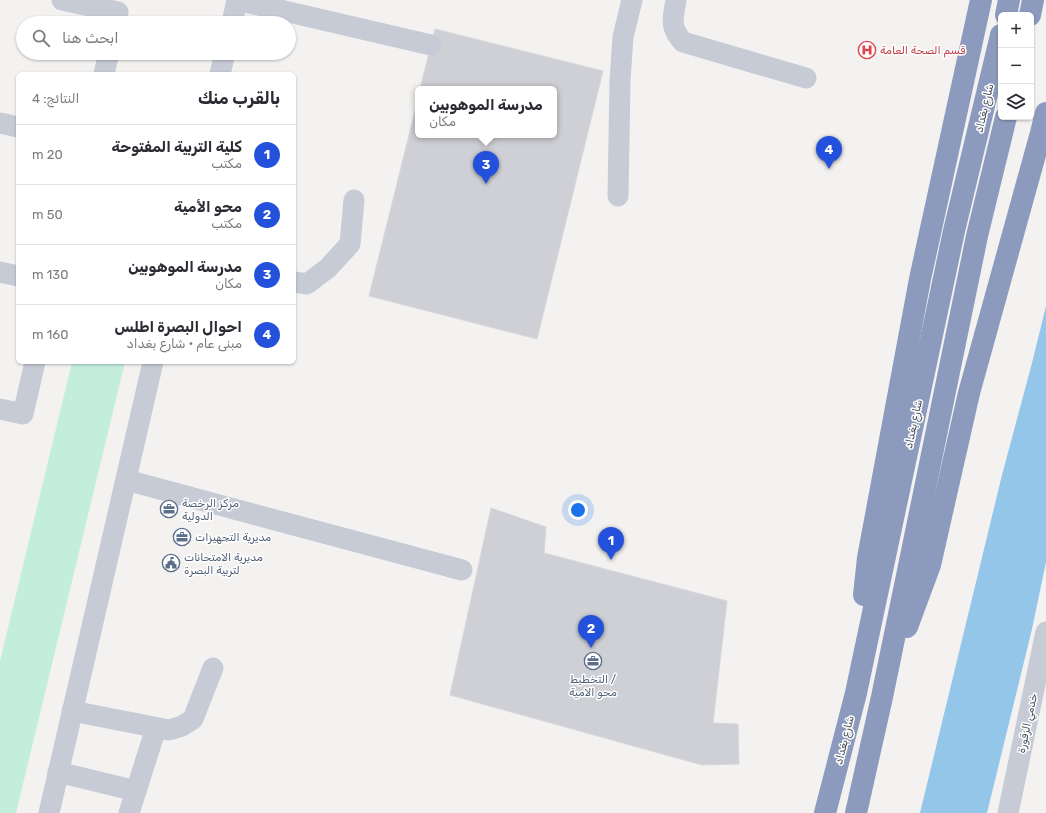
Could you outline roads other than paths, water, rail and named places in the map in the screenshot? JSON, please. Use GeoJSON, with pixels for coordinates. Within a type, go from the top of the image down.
{"type":"FeatureCollection","features":[{"type":"Feature","properties":{"kind":"highway"},"geometry":{"type":"LineString","coordinates":[[856,693],[868,558],[920,279],[979,9],[990,0]]}},
{"type":"Feature","properties":{"kind":"highway"},"geometry":{"type":"LineString","coordinates":[[1007,12],[1009,0]]}},
{"type":"Feature","properties":{"kind":"highway"},"geometry":{"type":"LineString","coordinates":[[1031,12],[1033,0]]}},
{"type":"Feature","properties":{"kind":"highway","name":"شارع بغداد"},"geometry":{"type":"LineString","coordinates":[[825,813],[856,693],[954,232],[998,48]]}},
{"type":"Feature","properties":{"kind":"highway"},"geometry":{"type":"LineString","coordinates":[[882,697],[930,565],[969,393],[1046,113]]}},
{"type":"Feature","properties":{"kind":"highway","name":"شارع بغداد"},"geometry":{"type":"LineString","coordinates":[[856,813],[882,697],[977,236],[1005,120]]}},
{"type":"Feature","properties":{"kind":"street"},"geometry":{"type":"LineString","coordinates":[[62,0],[118,12],[117,16]]}},
{"type":"Feature","properties":{"kind":"street"},"geometry":{"type":"LineString","coordinates":[[234,16],[237,0],[431,45]]}},
{"type":"Feature","properties":{"kind":"street"},"geometry":{"type":"LineString","coordinates":[[618,196],[620,81],[623,37],[632,0]]}},
{"type":"Feature","properties":{"kind":"street"},"geometry":{"type":"LineString","coordinates":[[676,0],[673,23],[675,30],[683,42],[806,78]]}},
{"type":"Feature","properties":{"kind":"street"},"geometry":{"type":"LineString","coordinates":[[104,72],[107,60]]}},
{"type":"Feature","properties":{"kind":"street"},"geometry":{"type":"LineString","coordinates":[[220,72],[223,60]]}},
{"type":"Feature","properties":{"kind":"street"},"geometry":{"type":"LineString","coordinates":[[0,123],[16,127]]}},
{"type":"Feature","properties":{"kind":"street"},"geometry":{"type":"LineString","coordinates":[[296,282],[307,284],[328,268],[350,244],[354,200]]}},
{"type":"Feature","properties":{"kind":"street"},"geometry":{"type":"LineString","coordinates":[[0,272],[16,276]]}},
{"type":"Feature","properties":{"kind":"street"},"geometry":{"type":"LineString","coordinates":[[0,409],[22,414],[34,364]]}},
{"type":"Feature","properties":{"kind":"street"},"geometry":{"type":"LineString","coordinates":[[49,813],[153,364]]}},
{"type":"Feature","properties":{"kind":"street"},"geometry":{"type":"LineString","coordinates":[[126,480],[462,570]]}},
{"type":"Feature","properties":{"kind":"street","name":"خدمي الزقورة"},"geometry":{"type":"LineString","coordinates":[[1008,813],[1046,632]]}},
{"type":"Feature","properties":{"kind":"street"},"geometry":{"type":"LineString","coordinates":[[72,711],[169,730],[182,726],[193,719],[214,668]]}},
{"type":"Feature","properties":{"kind":"street"},"geometry":{"type":"LineString","coordinates":[[129,813],[156,728]]}},
{"type":"Feature","properties":{"kind":"street"},"geometry":{"type":"LineString","coordinates":[[58,772],[136,791]]}},
{"type":"Feature","properties":{"kind":"water"},"geometry":{"type":"Polygon","coordinates":[[[1046,306],[1046,562],[1032,629],[987,813],[920,813],[1002,475],[1046,306]]]}},
{"type":"Feature","properties":{"kind":"place","name":"قسم الصحة العامة"},"geometry":{"type":"Point","coordinates":[867,50]}},
{"type":"Feature","properties":{"kind":"place","name":"احوال البصرة اطلس"},"geometry":{"type":"Point","coordinates":[829,169]}},
{"type":"Feature","properties":{"kind":"place","name":"مدرسة الموهوبين"},"geometry":{"type":"Point","coordinates":[486,184]}},
{"type":"Feature","properties":{"kind":"place","name":"مركز الرخصة الدولية"},"geometry":{"type":"Point","coordinates":[169,509]}},
{"type":"Feature","properties":{"kind":"place","name":"مديرية التجهيزات"},"geometry":{"type":"Point","coordinates":[182,537]}},
{"type":"Feature","properties":{"kind":"place","name":"كلية التربية المفتوحة"},"geometry":{"type":"Point","coordinates":[611,560]}},
{"type":"Feature","properties":{"kind":"place","name":"مديرية الامتحانات لتربية البصرة"},"geometry":{"type":"Point","coordinates":[171,563]}},
{"type":"Feature","properties":{"kind":"place","name":"محو الأمية"},"geometry":{"type":"Point","coordinates":[591,648]}},
{"type":"Feature","properties":{"kind":"place","name":"التخطيط / محو الامية"},"geometry":{"type":"Point","coordinates":[593,661]}}]}
